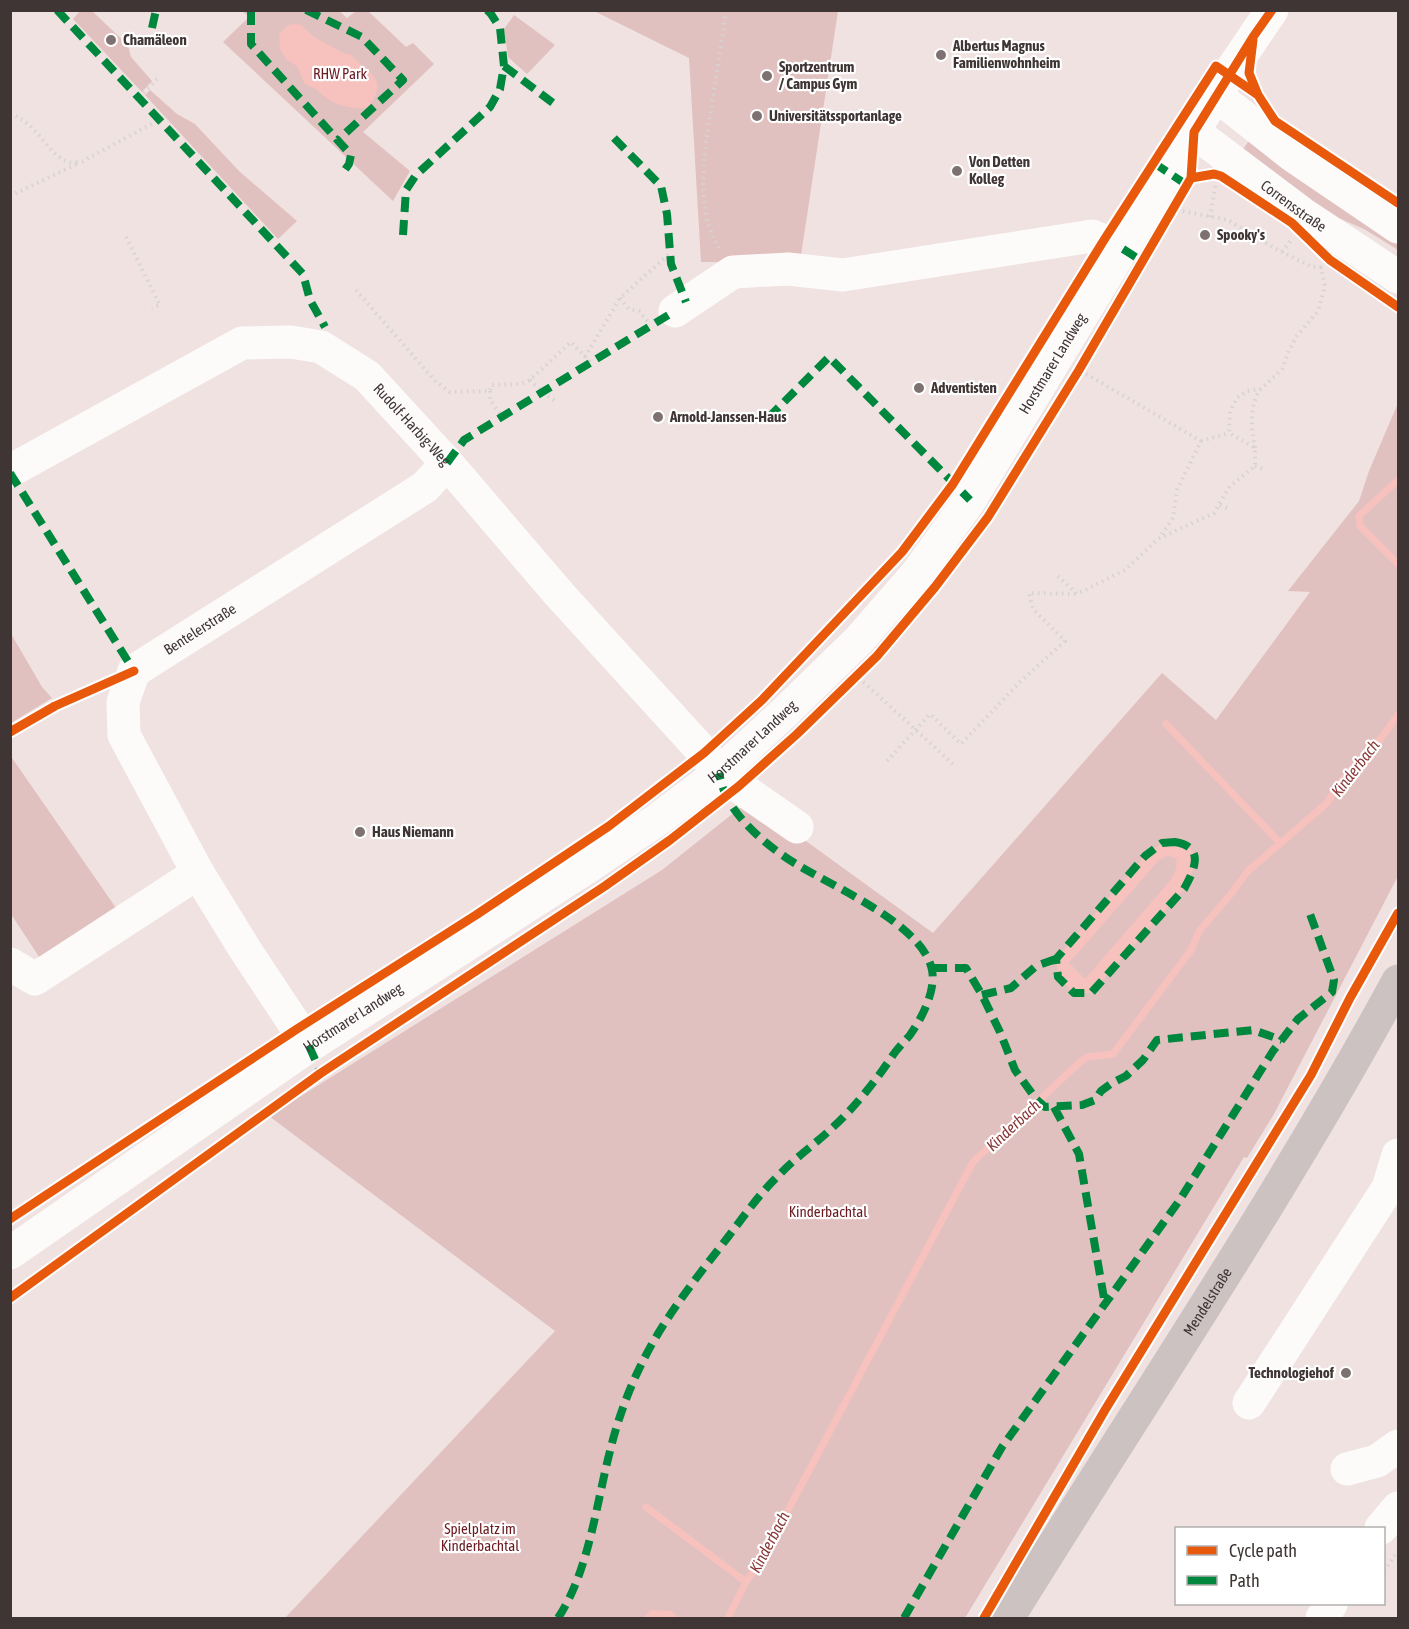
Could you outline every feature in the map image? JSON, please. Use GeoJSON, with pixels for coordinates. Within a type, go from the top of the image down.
{"type":"FeatureCollection","features":[{"type":"Feature","properties":{"kind":"main road","name":"Mendelstraße"},"geometry":{"type":"LineString","coordinates":[[1008,1618],[1279,1187],[1394,999]]}},
{"type":"Feature","properties":{"kind":"street","name":"Horstmarer Landweg"},"geometry":{"type":"LineString","coordinates":[[10,1253],[309,1046],[657,820],[719,772],[859,640],[918,572],[970,500],[1216,95],[1272,10]]}},
{"type":"Feature","properties":{"kind":"street"},"geometry":{"type":"LineString","coordinates":[[1216,95],[1240,116],[1300,160],[1398,227]]}},
{"type":"Feature","properties":{"kind":"street","name":"Corrensstraße"},"geometry":{"type":"LineString","coordinates":[[1194,132],[1303,213],[1398,277]]}},
{"type":"Feature","properties":{"kind":"street"},"geometry":{"type":"LineString","coordinates":[[663,318],[733,272],[788,269],[843,275],[1092,236],[1123,249]]}},
{"type":"Feature","properties":{"kind":"street","name":"Rudolf-Harbig-Weg"},"geometry":{"type":"LineString","coordinates":[[10,471],[242,343],[291,342],[321,347],[367,376],[447,463],[560,595],[719,772],[797,827]]}},
{"type":"Feature","properties":{"kind":"street","name":"Bentelerstraße"},"geometry":{"type":"LineString","coordinates":[[309,1046],[198,873],[124,735],[123,702],[134,671],[425,487],[447,463]]}},
{"type":"Feature","properties":{"kind":"street"},"geometry":{"type":"LineString","coordinates":[[10,964],[35,979],[198,873]]}},
{"type":"Feature","properties":{"kind":"street"},"geometry":{"type":"LineString","coordinates":[[1249,1403],[1388,1188],[1398,1155]]}},
{"type":"Feature","properties":{"kind":"street"},"geometry":{"type":"LineString","coordinates":[[1347,1469],[1377,1461],[1398,1446]]}},
{"type":"Feature","properties":{"kind":"street"},"geometry":{"type":"LineString","coordinates":[[1382,1527],[1398,1508]]}},
{"type":"Feature","properties":{"kind":"street"},"geometry":{"type":"LineString","coordinates":[[1322,1618],[1330,1605]]}},
{"type":"Feature","properties":{"kind":"path"},"geometry":{"type":"LineString","coordinates":[[726,10],[704,159],[704,196],[710,235],[733,272]]}},
{"type":"Feature","properties":{"kind":"path"},"geometry":{"type":"LineString","coordinates":[[139,97],[158,78]]}},
{"type":"Feature","properties":{"kind":"path"},"geometry":{"type":"LineString","coordinates":[[10,114],[19,117],[36,130],[53,151],[69,162],[83,161]]}},
{"type":"Feature","properties":{"kind":"path"},"geometry":{"type":"LineString","coordinates":[[10,196],[83,161],[159,120]]}},
{"type":"Feature","properties":{"kind":"path"},"geometry":{"type":"LineString","coordinates":[[1210,217],[1214,186],[1221,176]]}},
{"type":"Feature","properties":{"kind":"path"},"geometry":{"type":"LineString","coordinates":[[1173,209],[1228,220],[1312,267],[1321,267],[1330,260]]}},
{"type":"Feature","properties":{"kind":"path"},"geometry":{"type":"LineString","coordinates":[[126,237],[160,305],[152,308]]}},
{"type":"Feature","properties":{"kind":"path"},"geometry":{"type":"LineString","coordinates":[[1282,252],[1290,241]]}},
{"type":"Feature","properties":{"kind":"path"},"geometry":{"type":"LineString","coordinates":[[585,357],[620,297],[669,254]]}},
{"type":"Feature","properties":{"kind":"path"},"geometry":{"type":"LineString","coordinates":[[1255,466],[1255,448],[1251,428],[1252,411],[1261,389],[1282,369],[1288,350],[1317,311],[1325,286],[1321,267]]}},
{"type":"Feature","properties":{"kind":"path"},"geometry":{"type":"LineString","coordinates":[[356,290],[436,382],[450,392],[490,392]]}},
{"type":"Feature","properties":{"kind":"path"},"geometry":{"type":"LineString","coordinates":[[620,297],[629,309],[663,318]]}},
{"type":"Feature","properties":{"kind":"path"},"geometry":{"type":"LineString","coordinates":[[502,417],[490,400],[492,386],[520,384],[530,380],[571,342],[591,363]]}},
{"type":"Feature","properties":{"kind":"path"},"geometry":{"type":"LineString","coordinates":[[1079,370],[1201,441],[1229,433],[1255,448]]}},
{"type":"Feature","properties":{"kind":"path"},"geometry":{"type":"LineString","coordinates":[[530,380],[555,401]]}},
{"type":"Feature","properties":{"kind":"path"},"geometry":{"type":"LineString","coordinates":[[1229,433],[1230,411],[1237,398],[1247,391],[1261,389]]}},
{"type":"Feature","properties":{"kind":"path"},"geometry":{"type":"LineString","coordinates":[[887,761],[930,714],[961,744],[1020,682],[1065,641],[1033,609],[1029,593],[1077,594],[1125,570],[1158,539],[1173,518],[1176,490],[1201,441]]}},
{"type":"Feature","properties":{"kind":"path"},"geometry":{"type":"LineString","coordinates":[[1158,539],[1214,513],[1230,486],[1255,466]]}},
{"type":"Feature","properties":{"kind":"path"},"geometry":{"type":"LineString","coordinates":[[1255,466],[1263,469]]}},
{"type":"Feature","properties":{"kind":"path"},"geometry":{"type":"LineString","coordinates":[[1220,505],[1229,509]]}},
{"type":"Feature","properties":{"kind":"path"},"geometry":{"type":"LineString","coordinates":[[1058,576],[1077,594]]}},
{"type":"Feature","properties":{"kind":"path"},"geometry":{"type":"LineString","coordinates":[[856,676],[954,765]]}},
{"type":"Feature","properties":{"kind":"path"},"geometry":{"type":"LineString","coordinates":[[1385,1567],[1398,1551]]}},
{"type":"Feature","properties":{"kind":"green space","name":"RHW Park"},"geometry":{"type":"Polygon","coordinates":[[[367,10],[406,47],[413,43],[434,64],[363,132],[410,171],[393,201],[223,42],[249,17],[242,11],[339,11],[347,18],[356,11],[367,10]]]}},
{"type":"Feature","properties":{"kind":"green space","name":"Chamäleon"},"geometry":{"type":"Polygon","coordinates":[[[80,11],[92,11],[128,45],[131,57],[152,81],[142,92],[73,19],[80,11]]]}},
{"type":"Feature","properties":{"kind":"green space","name":"Universitätssportanlage"},"geometry":{"type":"Polygon","coordinates":[[[594,11],[838,11],[800,262],[701,262],[689,58],[594,11]]]}},
{"type":"Feature","properties":{"kind":"green space"},"geometry":{"type":"Polygon","coordinates":[[[514,15],[555,45],[527,74],[508,57],[504,29],[514,15]]]}},
{"type":"Feature","properties":{"kind":"green space"},"geometry":{"type":"Polygon","coordinates":[[[150,90],[177,114],[195,124],[239,171],[297,221],[278,239],[145,95],[150,90]]]}},
{"type":"Feature","properties":{"kind":"green space"},"geometry":{"type":"Polygon","coordinates":[[[1250,139],[1398,241],[1398,250],[1364,229],[1329,214],[1242,151],[1250,139]]]}},
{"type":"Feature","properties":{"kind":"green space","name":"Kinderbachtal"},"geometry":{"type":"Polygon","coordinates":[[[1398,403],[1398,876],[1274,1114],[1247,1158],[1244,1157],[965,1618],[285,1618],[555,1331],[269,1116],[662,870],[741,807],[745,797],[933,933],[1162,673],[1216,720],[1310,592],[1288,591],[1359,501],[1369,471],[1398,403]]]}},
{"type":"Feature","properties":{"kind":"green space"},"geometry":{"type":"Polygon","coordinates":[[[10,632],[42,687],[52,698],[11,723],[10,632]]]}},
{"type":"Feature","properties":{"kind":"green space"},"geometry":{"type":"Polygon","coordinates":[[[10,755],[123,918],[45,966],[11,914],[10,755]]]}},
{"type":"Feature","properties":{"kind":"shaded area"},"geometry":{"type":"Polygon","coordinates":[[[288,25],[301,25],[314,37],[345,54],[350,54],[375,78],[377,90],[368,108],[353,108],[338,104],[305,84],[297,66],[287,60],[280,49],[279,34],[288,25]]]}},
{"type":"Feature","properties":{"kind":"shaded area"},"geometry":{"type":"Polygon","coordinates":[[[1175,842],[1184,845],[1194,854],[1194,867],[1184,889],[1091,993],[1074,993],[1058,977],[1056,959],[1145,856],[1162,843],[1175,842]],[[1168,856],[1159,860],[1069,963],[1085,979],[1169,882],[1176,871],[1176,858],[1168,856]]]}},
{"type":"Feature","properties":{"kind":"shaded area"},"geometry":{"type":"Polygon","coordinates":[[[651,1610],[671,1611],[680,1618],[643,1618],[651,1610]]]}},
{"type":"Feature","properties":{"kind":"waterway","name":"Kinderbach"},"geometry":{"type":"LineString","coordinates":[[1398,480],[1359,516],[1360,526],[1398,564]]}},
{"type":"Feature","properties":{"kind":"waterway","name":"Kinderbach"},"geometry":{"type":"LineString","coordinates":[[728,1618],[746,1582],[762,1559],[973,1162],[1079,1063],[1087,1057],[1113,1054],[1191,950],[1200,930],[1248,871],[1327,803],[1342,780],[1382,737],[1398,715]]}},
{"type":"Feature","properties":{"kind":"waterway"},"geometry":{"type":"LineString","coordinates":[[1166,724],[1280,843]]}},
{"type":"Feature","properties":{"kind":"waterway"},"geometry":{"type":"LineString","coordinates":[[646,1507],[746,1582]]}},
{"type":"Feature","properties":{"kind":"marked path"},"geometry":{"type":"LineString","coordinates":[[57,10],[303,274],[310,300],[325,327]]}},
{"type":"Feature","properties":{"kind":"marked path"},"geometry":{"type":"LineString","coordinates":[[152,28],[156,10]]}},
{"type":"Feature","properties":{"kind":"marked path"},"geometry":{"type":"LineString","coordinates":[[251,10],[251,44],[351,155],[349,164],[342,174]]}},
{"type":"Feature","properties":{"kind":"marked path"},"geometry":{"type":"LineString","coordinates":[[306,10],[362,37],[403,80],[338,140]]}},
{"type":"Feature","properties":{"kind":"marked path"},"geometry":{"type":"LineString","coordinates":[[403,235],[406,190],[416,175],[490,107],[500,89],[504,66],[500,28],[487,10]]}},
{"type":"Feature","properties":{"kind":"marked path"},"geometry":{"type":"LineString","coordinates":[[504,66],[557,106]]}},
{"type":"Feature","properties":{"kind":"marked path"},"geometry":{"type":"LineString","coordinates":[[614,138],[661,186],[667,214],[671,264],[686,302]]}},
{"type":"Feature","properties":{"kind":"marked path"},"geometry":{"type":"LineString","coordinates":[[1154,163],[1187,185]]}},
{"type":"Feature","properties":{"kind":"marked path"},"geometry":{"type":"LineString","coordinates":[[1123,249],[1142,261]]}},
{"type":"Feature","properties":{"kind":"marked path"},"geometry":{"type":"LineString","coordinates":[[447,463],[464,440],[675,311]]}},
{"type":"Feature","properties":{"kind":"marked path"},"geometry":{"type":"LineString","coordinates":[[768,418],[829,357],[970,500]]}},
{"type":"Feature","properties":{"kind":"marked path"},"geometry":{"type":"LineString","coordinates":[[10,473],[134,671],[130,673]]}},
{"type":"Feature","properties":{"kind":"marked path"},"geometry":{"type":"LineString","coordinates":[[558,1618],[569,1600],[584,1559],[623,1407],[641,1365],[660,1331],[693,1283],[765,1189],[840,1121],[872,1084],[915,1028],[927,1004],[932,987],[932,970],[925,953],[912,937],[875,908],[776,851],[749,827],[733,808],[722,786],[719,773]]}},
{"type":"Feature","properties":{"kind":"marked path"},"geometry":{"type":"LineString","coordinates":[[1175,842],[1191,849],[1194,854],[1194,867],[1184,889],[1091,993],[1074,993],[1058,977],[1056,959],[1145,856],[1162,843],[1175,842]]}},
{"type":"Feature","properties":{"kind":"marked path"},"geometry":{"type":"LineString","coordinates":[[904,1618],[1002,1447],[1179,1201],[1273,1051],[1298,1019],[1332,992],[1334,980],[1310,914]]}},
{"type":"Feature","properties":{"kind":"marked path"},"geometry":{"type":"LineString","coordinates":[[982,995],[1011,988],[1036,966],[1056,959],[1060,954]]}},
{"type":"Feature","properties":{"kind":"marked path"},"geometry":{"type":"LineString","coordinates":[[932,968],[966,968],[1000,1032],[1015,1070],[1036,1099],[1045,1107],[1082,1105],[1095,1100],[1101,1091],[1126,1076],[1143,1060],[1157,1040],[1253,1030],[1282,1040]]}},
{"type":"Feature","properties":{"kind":"marked path"},"geometry":{"type":"LineString","coordinates":[[309,1046],[321,1073]]}},
{"type":"Feature","properties":{"kind":"marked path"},"geometry":{"type":"LineString","coordinates":[[1054,1107],[1079,1154],[1105,1304]]}},
{"type":"Feature","properties":{"kind":"cycle path"},"geometry":{"type":"LineString","coordinates":[[10,1298],[321,1073],[605,886],[670,840],[739,786],[797,734],[877,656],[935,587],[988,517],[1079,370],[1191,178],[1194,132],[1272,10]]}},
{"type":"Feature","properties":{"kind":"cycle path"},"geometry":{"type":"LineString","coordinates":[[1253,40],[1249,73],[1258,95],[1275,121],[1398,203]]}},
{"type":"Feature","properties":{"kind":"cycle path"},"geometry":{"type":"LineString","coordinates":[[10,1219],[609,826],[704,753],[762,700],[902,552],[953,484],[1104,240],[1216,66],[1258,95]]}},
{"type":"Feature","properties":{"kind":"cycle path"},"geometry":{"type":"LineString","coordinates":[[1191,178],[1214,174],[1221,176],[1292,223],[1330,260],[1398,307]]}},
{"type":"Feature","properties":{"kind":"cycle path"},"geometry":{"type":"LineString","coordinates":[[10,732],[55,706],[134,671]]}},
{"type":"Feature","properties":{"kind":"cycle path"},"geometry":{"type":"LineString","coordinates":[[984,1618],[1105,1410],[1311,1075],[1350,998],[1398,913]]}},
{"type":"Feature","properties":{"kind":"place","name":"Chamäleon"},"geometry":{"type":"Point","coordinates":[111,40]}},
{"type":"Feature","properties":{"kind":"place","name":"Albertus Magnus Familienwohnheim"},"geometry":{"type":"Point","coordinates":[941,55]}},
{"type":"Feature","properties":{"kind":"place","name":"Sportzentrum / Campus Gym"},"geometry":{"type":"Point","coordinates":[767,76]}},
{"type":"Feature","properties":{"kind":"place","name":"Universitätssportanlage"},"geometry":{"type":"Point","coordinates":[757,116]}},
{"type":"Feature","properties":{"kind":"place","name":"Von Detten Kolleg"},"geometry":{"type":"Point","coordinates":[957,171]}},
{"type":"Feature","properties":{"kind":"place","name":"Spooky's"},"geometry":{"type":"Point","coordinates":[1205,235]}},
{"type":"Feature","properties":{"kind":"place","name":"Adventisten"},"geometry":{"type":"Point","coordinates":[919,388]}},
{"type":"Feature","properties":{"kind":"place","name":"Arnold-Janssen-Haus"},"geometry":{"type":"Point","coordinates":[658,417]}},
{"type":"Feature","properties":{"kind":"place","name":"Haus Niemann"},"geometry":{"type":"Point","coordinates":[360,832]}},
{"type":"Feature","properties":{"kind":"place","name":"Technologiehof"},"geometry":{"type":"Point","coordinates":[1346,1373]}},
{"type":"Feature","properties":{"kind":"park label","name":"Spielplatz im Kinderbachtal"},"geometry":{"type":"Point","coordinates":[480,1538]}}]}
